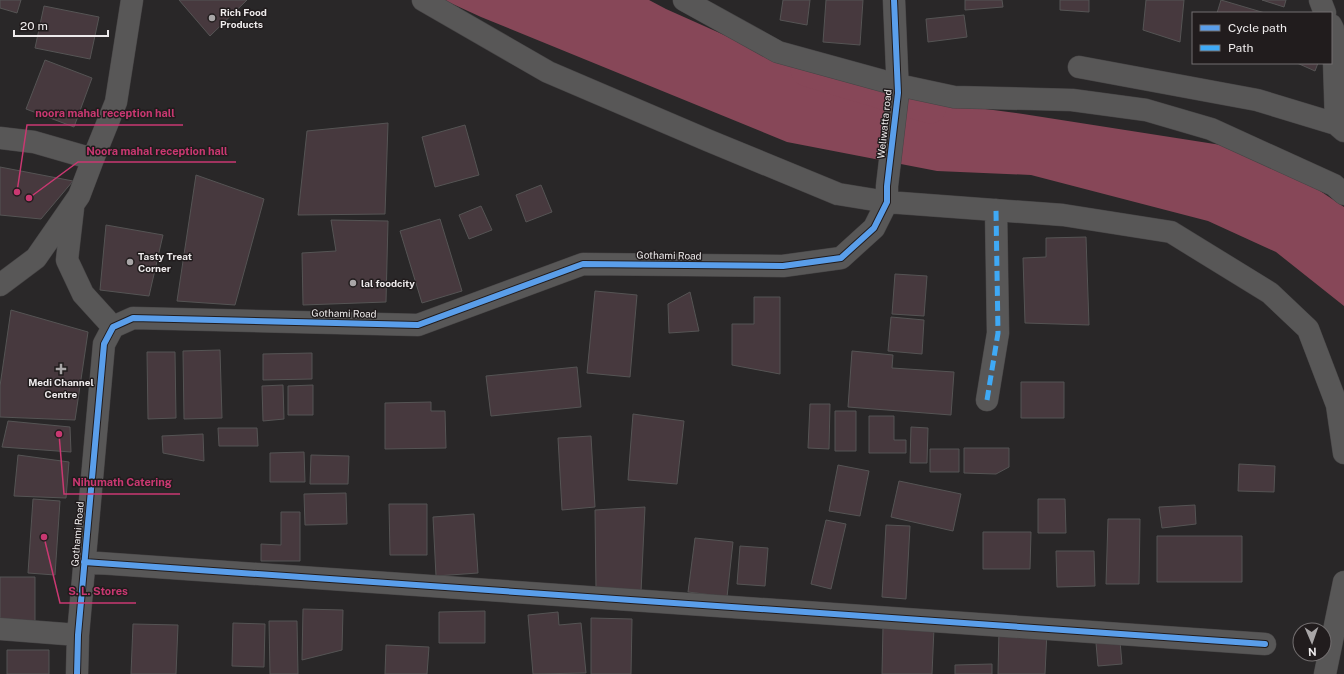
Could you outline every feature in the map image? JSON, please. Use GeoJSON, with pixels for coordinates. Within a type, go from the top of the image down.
{"type":"FeatureCollection","features":[{"type":"Feature","properties":{"kind":"street"},"geometry":{"type":"LineString","coordinates":[[0,285],[36,258],[79,196],[116,102],[132,0]]}},
{"type":"Feature","properties":{"kind":"street"},"geometry":{"type":"LineString","coordinates":[[423,0],[548,72],[838,194],[887,194],[996,210],[1063,215],[1171,232],[1270,293],[1308,329],[1336,405],[1344,453]]}},
{"type":"Feature","properties":{"kind":"street"},"geometry":{"type":"LineString","coordinates":[[684,0],[778,52],[898,89],[954,97],[1072,100],[1146,110],[1212,129],[1334,185],[1344,194]]}},
{"type":"Feature","properties":{"kind":"street","name":"Weliwatta road"},"geometry":{"type":"LineString","coordinates":[[887,194],[898,89],[894,0]]}},
{"type":"Feature","properties":{"kind":"street"},"geometry":{"type":"LineString","coordinates":[[1320,0],[1325,12]]}},
{"type":"Feature","properties":{"kind":"street"},"geometry":{"type":"LineString","coordinates":[[1079,67],[1257,100],[1340,128],[1332,27]]}},
{"type":"Feature","properties":{"kind":"street"},"geometry":{"type":"LineString","coordinates":[[0,138],[34,142],[93,159]]}},
{"type":"Feature","properties":{"kind":"street","name":"Gothami Road"},"geometry":{"type":"LineString","coordinates":[[77,674],[78,635],[104,344],[113,328],[133,318],[418,325],[583,264],[783,266],[841,258],[874,228],[887,194]]}},
{"type":"Feature","properties":{"kind":"street"},"geometry":{"type":"LineString","coordinates":[[74,204],[67,260],[83,294],[113,328]]}},
{"type":"Feature","properties":{"kind":"street"},"geometry":{"type":"LineString","coordinates":[[986,400],[998,333],[996,210]]}},
{"type":"Feature","properties":{"kind":"street"},"geometry":{"type":"LineString","coordinates":[[84,562],[1265,644]]}},
{"type":"Feature","properties":{"kind":"street"},"geometry":{"type":"LineString","coordinates":[[1325,674],[1344,582]]}},
{"type":"Feature","properties":{"kind":"street"},"geometry":{"type":"LineString","coordinates":[[0,629],[78,635]]}},
{"type":"Feature","properties":{"kind":"shaded area"},"geometry":{"type":"Polygon","coordinates":[[[444,0],[649,0],[771,56],[864,93],[1023,114],[1221,145],[1286,168],[1344,207],[1344,306],[1276,252],[1208,221],[1031,175],[937,171],[787,142],[481,17],[444,0]]]}},
{"type":"Feature","properties":{"kind":"building"},"geometry":{"type":"Polygon","coordinates":[[[0,0],[21,0],[17,13],[0,8],[0,0]]]}},
{"type":"Feature","properties":{"kind":"building","name":"Rich Food Products"},"geometry":{"type":"Polygon","coordinates":[[[179,0],[247,0],[210,36],[179,0]]]}},
{"type":"Feature","properties":{"kind":"building"},"geometry":{"type":"Polygon","coordinates":[[[783,0],[810,0],[807,25],[780,20],[783,0]]]}},
{"type":"Feature","properties":{"kind":"building"},"geometry":{"type":"Polygon","coordinates":[[[826,0],[863,0],[860,45],[823,42],[826,0]]]}},
{"type":"Feature","properties":{"kind":"building"},"geometry":{"type":"Polygon","coordinates":[[[965,0],[1002,0],[1003,7],[965,10],[965,0]]]}},
{"type":"Feature","properties":{"kind":"building"},"geometry":{"type":"Polygon","coordinates":[[[1060,0],[1089,0],[1089,12],[1060,10],[1060,0]]]}},
{"type":"Feature","properties":{"kind":"building"},"geometry":{"type":"Polygon","coordinates":[[[1146,0],[1184,0],[1180,42],[1143,30],[1146,0]]]}},
{"type":"Feature","properties":{"kind":"building"},"geometry":{"type":"Polygon","coordinates":[[[1221,0],[1262,12],[1217,12],[1221,0]]]}},
{"type":"Feature","properties":{"kind":"building"},"geometry":{"type":"Polygon","coordinates":[[[1262,0],[1286,0],[1284,7],[1262,0]]]}},
{"type":"Feature","properties":{"kind":"building"},"geometry":{"type":"Polygon","coordinates":[[[44,6],[99,17],[90,59],[35,48],[44,6]]]}},
{"type":"Feature","properties":{"kind":"building"},"geometry":{"type":"Polygon","coordinates":[[[964,15],[967,37],[928,42],[926,19],[964,15]]]}},
{"type":"Feature","properties":{"kind":"building"},"geometry":{"type":"Polygon","coordinates":[[[45,60],[92,78],[74,127],[26,109],[45,60]]]}},
{"type":"Feature","properties":{"kind":"building"},"geometry":{"type":"Polygon","coordinates":[[[1299,64],[1318,64],[1315,71],[1299,64]]]}},
{"type":"Feature","properties":{"kind":"building"},"geometry":{"type":"Polygon","coordinates":[[[388,123],[385,214],[298,215],[307,131],[388,123]]]}},
{"type":"Feature","properties":{"kind":"building"},"geometry":{"type":"Polygon","coordinates":[[[465,125],[479,175],[435,187],[422,137],[465,125]]]}},
{"type":"Feature","properties":{"kind":"building"},"geometry":{"type":"Polygon","coordinates":[[[0,167],[73,181],[41,219],[0,215],[0,167]]]}},
{"type":"Feature","properties":{"kind":"building"},"geometry":{"type":"Polygon","coordinates":[[[196,175],[264,199],[235,305],[177,301],[196,175]]]}},
{"type":"Feature","properties":{"kind":"building"},"geometry":{"type":"Polygon","coordinates":[[[541,185],[552,212],[526,222],[516,195],[541,185]]]}},
{"type":"Feature","properties":{"kind":"building"},"geometry":{"type":"Polygon","coordinates":[[[481,206],[492,230],[469,239],[459,215],[481,206]]]}},
{"type":"Feature","properties":{"kind":"building"},"geometry":{"type":"Polygon","coordinates":[[[440,219],[462,291],[422,303],[400,231],[440,219]]]}},
{"type":"Feature","properties":{"kind":"building"},"geometry":{"type":"Polygon","coordinates":[[[331,220],[388,221],[386,302],[303,305],[302,253],[336,251],[331,220]]]}},
{"type":"Feature","properties":{"kind":"building","name":"Tasty Treat Corner"},"geometry":{"type":"Polygon","coordinates":[[[106,225],[163,235],[149,296],[100,290],[106,225]]]}},
{"type":"Feature","properties":{"kind":"building"},"geometry":{"type":"Polygon","coordinates":[[[1086,237],[1089,325],[1025,323],[1023,258],[1046,257],[1046,238],[1086,237]]]}},
{"type":"Feature","properties":{"kind":"building"},"geometry":{"type":"Polygon","coordinates":[[[895,274],[927,276],[924,316],[892,314],[895,274]]]}},
{"type":"Feature","properties":{"kind":"building"},"geometry":{"type":"Polygon","coordinates":[[[595,291],[637,295],[630,377],[587,373],[595,291]]]}},
{"type":"Feature","properties":{"kind":"building"},"geometry":{"type":"Polygon","coordinates":[[[690,292],[699,331],[669,333],[668,304],[690,292]]]}},
{"type":"Feature","properties":{"kind":"building"},"geometry":{"type":"Polygon","coordinates":[[[754,297],[780,297],[780,374],[732,365],[732,324],[754,324],[754,297]]]}},
{"type":"Feature","properties":{"kind":"building"},"geometry":{"type":"Polygon","coordinates":[[[11,310],[88,332],[75,420],[0,417],[0,386],[11,310]]]}},
{"type":"Feature","properties":{"kind":"building"},"geometry":{"type":"Polygon","coordinates":[[[891,317],[924,320],[922,354],[888,351],[891,317]]]}},
{"type":"Feature","properties":{"kind":"building"},"geometry":{"type":"Polygon","coordinates":[[[220,350],[222,418],[184,419],[183,351],[220,350]]]}},
{"type":"Feature","properties":{"kind":"building"},"geometry":{"type":"Polygon","coordinates":[[[852,351],[893,355],[892,368],[954,372],[951,415],[848,407],[852,351]]]}},
{"type":"Feature","properties":{"kind":"building"},"geometry":{"type":"Polygon","coordinates":[[[147,352],[175,352],[176,418],[148,419],[147,352]]]}},
{"type":"Feature","properties":{"kind":"building"},"geometry":{"type":"Polygon","coordinates":[[[312,353],[312,379],[263,380],[263,354],[312,353]]]}},
{"type":"Feature","properties":{"kind":"building"},"geometry":{"type":"Polygon","coordinates":[[[577,367],[581,407],[491,416],[486,376],[577,367]]]}},
{"type":"Feature","properties":{"kind":"building"},"geometry":{"type":"Polygon","coordinates":[[[1021,382],[1064,382],[1064,418],[1021,418],[1021,382]]]}},
{"type":"Feature","properties":{"kind":"building"},"geometry":{"type":"Polygon","coordinates":[[[283,385],[284,419],[263,421],[262,386],[283,385]]]}},
{"type":"Feature","properties":{"kind":"building"},"geometry":{"type":"Polygon","coordinates":[[[313,385],[313,415],[288,415],[288,386],[313,385]]]}},
{"type":"Feature","properties":{"kind":"building"},"geometry":{"type":"Polygon","coordinates":[[[431,402],[431,411],[445,411],[446,448],[385,449],[385,403],[431,402]]]}},
{"type":"Feature","properties":{"kind":"building"},"geometry":{"type":"Polygon","coordinates":[[[810,404],[830,404],[829,449],[808,448],[810,404]]]}},
{"type":"Feature","properties":{"kind":"building"},"geometry":{"type":"Polygon","coordinates":[[[835,411],[856,411],[856,451],[835,451],[835,411]]]}},
{"type":"Feature","properties":{"kind":"building"},"geometry":{"type":"Polygon","coordinates":[[[633,414],[684,421],[677,484],[628,480],[633,414]]]}},
{"type":"Feature","properties":{"kind":"building"},"geometry":{"type":"Polygon","coordinates":[[[869,416],[894,416],[894,440],[906,440],[906,453],[869,453],[869,416]]]}},
{"type":"Feature","properties":{"kind":"building"},"geometry":{"type":"Polygon","coordinates":[[[8,421],[70,427],[71,452],[2,447],[8,421]]]}},
{"type":"Feature","properties":{"kind":"building"},"geometry":{"type":"Polygon","coordinates":[[[911,427],[928,428],[927,463],[910,463],[911,427]]]}},
{"type":"Feature","properties":{"kind":"building"},"geometry":{"type":"Polygon","coordinates":[[[218,428],[257,428],[258,446],[219,446],[218,428]]]}},
{"type":"Feature","properties":{"kind":"building"},"geometry":{"type":"Polygon","coordinates":[[[203,434],[204,461],[163,453],[162,436],[203,434]]]}},
{"type":"Feature","properties":{"kind":"building"},"geometry":{"type":"Polygon","coordinates":[[[591,436],[595,507],[562,510],[558,438],[591,436]]]}},
{"type":"Feature","properties":{"kind":"building"},"geometry":{"type":"Polygon","coordinates":[[[964,448],[1009,448],[1009,467],[996,474],[964,473],[964,448]]]}},
{"type":"Feature","properties":{"kind":"building"},"geometry":{"type":"Polygon","coordinates":[[[930,449],[959,449],[959,472],[930,472],[930,449]]]}},
{"type":"Feature","properties":{"kind":"building"},"geometry":{"type":"Polygon","coordinates":[[[304,452],[305,482],[270,482],[270,453],[304,452]]]}},
{"type":"Feature","properties":{"kind":"building"},"geometry":{"type":"Polygon","coordinates":[[[18,455],[69,462],[66,498],[14,496],[18,455]]]}},
{"type":"Feature","properties":{"kind":"building"},"geometry":{"type":"Polygon","coordinates":[[[311,455],[349,456],[348,484],[310,484],[311,455]]]}},
{"type":"Feature","properties":{"kind":"building"},"geometry":{"type":"Polygon","coordinates":[[[1239,464],[1275,466],[1274,492],[1238,491],[1239,464]]]}},
{"type":"Feature","properties":{"kind":"building"},"geometry":{"type":"Polygon","coordinates":[[[838,465],[869,471],[860,516],[829,511],[838,465]]]}},
{"type":"Feature","properties":{"kind":"building"},"geometry":{"type":"Polygon","coordinates":[[[899,481],[961,494],[953,531],[891,517],[899,481]]]}},
{"type":"Feature","properties":{"kind":"building"},"geometry":{"type":"Polygon","coordinates":[[[346,493],[347,524],[305,525],[304,494],[346,493]]]}},
{"type":"Feature","properties":{"kind":"building"},"geometry":{"type":"Polygon","coordinates":[[[33,499],[60,501],[55,575],[28,573],[33,499]]]}},
{"type":"Feature","properties":{"kind":"building"},"geometry":{"type":"Polygon","coordinates":[[[1038,499],[1065,499],[1066,533],[1038,533],[1038,499]]]}},
{"type":"Feature","properties":{"kind":"building"},"geometry":{"type":"Polygon","coordinates":[[[389,504],[427,504],[427,555],[390,555],[389,504]]]}},
{"type":"Feature","properties":{"kind":"building"},"geometry":{"type":"Polygon","coordinates":[[[1195,505],[1196,524],[1162,528],[1159,507],[1195,505]]]}},
{"type":"Feature","properties":{"kind":"building"},"geometry":{"type":"Polygon","coordinates":[[[645,507],[641,592],[596,590],[595,510],[645,507]]]}},
{"type":"Feature","properties":{"kind":"building"},"geometry":{"type":"Polygon","coordinates":[[[281,512],[300,512],[300,561],[261,561],[261,544],[281,545],[281,512]]]}},
{"type":"Feature","properties":{"kind":"building"},"geometry":{"type":"Polygon","coordinates":[[[474,514],[478,573],[436,576],[433,517],[474,514]]]}},
{"type":"Feature","properties":{"kind":"building"},"geometry":{"type":"Polygon","coordinates":[[[1108,519],[1140,519],[1139,584],[1106,584],[1108,519]]]}},
{"type":"Feature","properties":{"kind":"building"},"geometry":{"type":"Polygon","coordinates":[[[826,520],[846,524],[831,589],[811,584],[826,520]]]}},
{"type":"Feature","properties":{"kind":"building"},"geometry":{"type":"Polygon","coordinates":[[[886,525],[910,526],[906,599],[882,597],[886,525]]]}},
{"type":"Feature","properties":{"kind":"building"},"geometry":{"type":"Polygon","coordinates":[[[983,532],[1031,532],[1030,569],[983,569],[983,532]]]}},
{"type":"Feature","properties":{"kind":"building"},"geometry":{"type":"Polygon","coordinates":[[[1157,536],[1242,536],[1242,582],[1157,582],[1157,536]]]}},
{"type":"Feature","properties":{"kind":"building"},"geometry":{"type":"Polygon","coordinates":[[[695,538],[733,542],[727,597],[688,592],[695,538]]]}},
{"type":"Feature","properties":{"kind":"building"},"geometry":{"type":"Polygon","coordinates":[[[740,546],[768,548],[765,586],[737,584],[740,546]]]}},
{"type":"Feature","properties":{"kind":"building"},"geometry":{"type":"Polygon","coordinates":[[[1056,551],[1094,551],[1095,586],[1057,587],[1056,551]]]}},
{"type":"Feature","properties":{"kind":"building"},"geometry":{"type":"Polygon","coordinates":[[[0,577],[35,577],[35,623],[0,623],[0,577]]]}},
{"type":"Feature","properties":{"kind":"building"},"geometry":{"type":"Polygon","coordinates":[[[303,609],[343,610],[342,650],[302,660],[303,609]]]}},
{"type":"Feature","properties":{"kind":"building"},"geometry":{"type":"Polygon","coordinates":[[[485,611],[485,643],[439,643],[439,612],[485,611]]]}},
{"type":"Feature","properties":{"kind":"building"},"geometry":{"type":"Polygon","coordinates":[[[558,612],[559,625],[581,623],[586,673],[533,674],[528,615],[558,612]]]}},
{"type":"Feature","properties":{"kind":"building"},"geometry":{"type":"Polygon","coordinates":[[[591,618],[632,619],[631,674],[591,674],[591,618]]]}},
{"type":"Feature","properties":{"kind":"building"},"geometry":{"type":"Polygon","coordinates":[[[269,621],[297,621],[298,674],[270,674],[269,621]]]}},
{"type":"Feature","properties":{"kind":"building"},"geometry":{"type":"Polygon","coordinates":[[[233,623],[265,624],[264,667],[232,666],[233,623]]]}},
{"type":"Feature","properties":{"kind":"building"},"geometry":{"type":"Polygon","coordinates":[[[133,624],[178,625],[176,674],[131,674],[133,624]]]}},
{"type":"Feature","properties":{"kind":"building"},"geometry":{"type":"Polygon","coordinates":[[[883,626],[934,628],[932,674],[882,674],[883,626]]]}},
{"type":"Feature","properties":{"kind":"building"},"geometry":{"type":"Polygon","coordinates":[[[999,629],[1047,631],[1045,674],[998,674],[999,629]]]}},
{"type":"Feature","properties":{"kind":"building"},"geometry":{"type":"Polygon","coordinates":[[[1120,641],[1122,664],[1098,666],[1096,643],[1120,641]]]}},
{"type":"Feature","properties":{"kind":"building"},"geometry":{"type":"Polygon","coordinates":[[[386,645],[429,647],[427,674],[385,674],[386,645]]]}},
{"type":"Feature","properties":{"kind":"building"},"geometry":{"type":"Polygon","coordinates":[[[7,650],[49,650],[49,674],[7,674],[7,650]]]}},
{"type":"Feature","properties":{"kind":"building"},"geometry":{"type":"Polygon","coordinates":[[[992,664],[992,674],[955,674],[955,665],[992,664]]]}},
{"type":"Feature","properties":{"kind":"waterway"},"geometry":{"type":"LineString","coordinates":[[807,70],[930,107]]}},
{"type":"Feature","properties":{"kind":"marked path"},"geometry":{"type":"LineString","coordinates":[[987,400],[998,333],[996,210]]}},
{"type":"Feature","properties":{"kind":"cycle path"},"geometry":{"type":"LineString","coordinates":[[77,674],[78,635],[104,344],[113,327],[133,318],[418,325],[583,264],[783,266],[841,258],[874,228],[887,202],[887,186],[898,93],[894,0]]}},
{"type":"Feature","properties":{"kind":"cycle path"},"geometry":{"type":"LineString","coordinates":[[84,562],[1265,644]]}},
{"type":"Feature","properties":{"kind":"place","name":"Rich Food Products"},"geometry":{"type":"Point","coordinates":[212,18]}},
{"type":"Feature","properties":{"kind":"place","name":"noora mahal reception hall"},"geometry":{"type":"Point","coordinates":[17,192]}},
{"type":"Feature","properties":{"kind":"place","name":"Noora mahal reception hall"},"geometry":{"type":"Point","coordinates":[29,198]}},
{"type":"Feature","properties":{"kind":"place","name":"Tasty Treat Corner"},"geometry":{"type":"Point","coordinates":[130,262]}},
{"type":"Feature","properties":{"kind":"place","name":"lal foodcity"},"geometry":{"type":"Point","coordinates":[353,283]}},
{"type":"Feature","properties":{"kind":"place","name":"Medi Channel Centre"},"geometry":{"type":"Point","coordinates":[61,369]}},
{"type":"Feature","properties":{"kind":"place","name":"Nihumath Catering"},"geometry":{"type":"Point","coordinates":[59,434]}},
{"type":"Feature","properties":{"kind":"place","name":"S. L. Stores"},"geometry":{"type":"Point","coordinates":[44,537]}}]}
